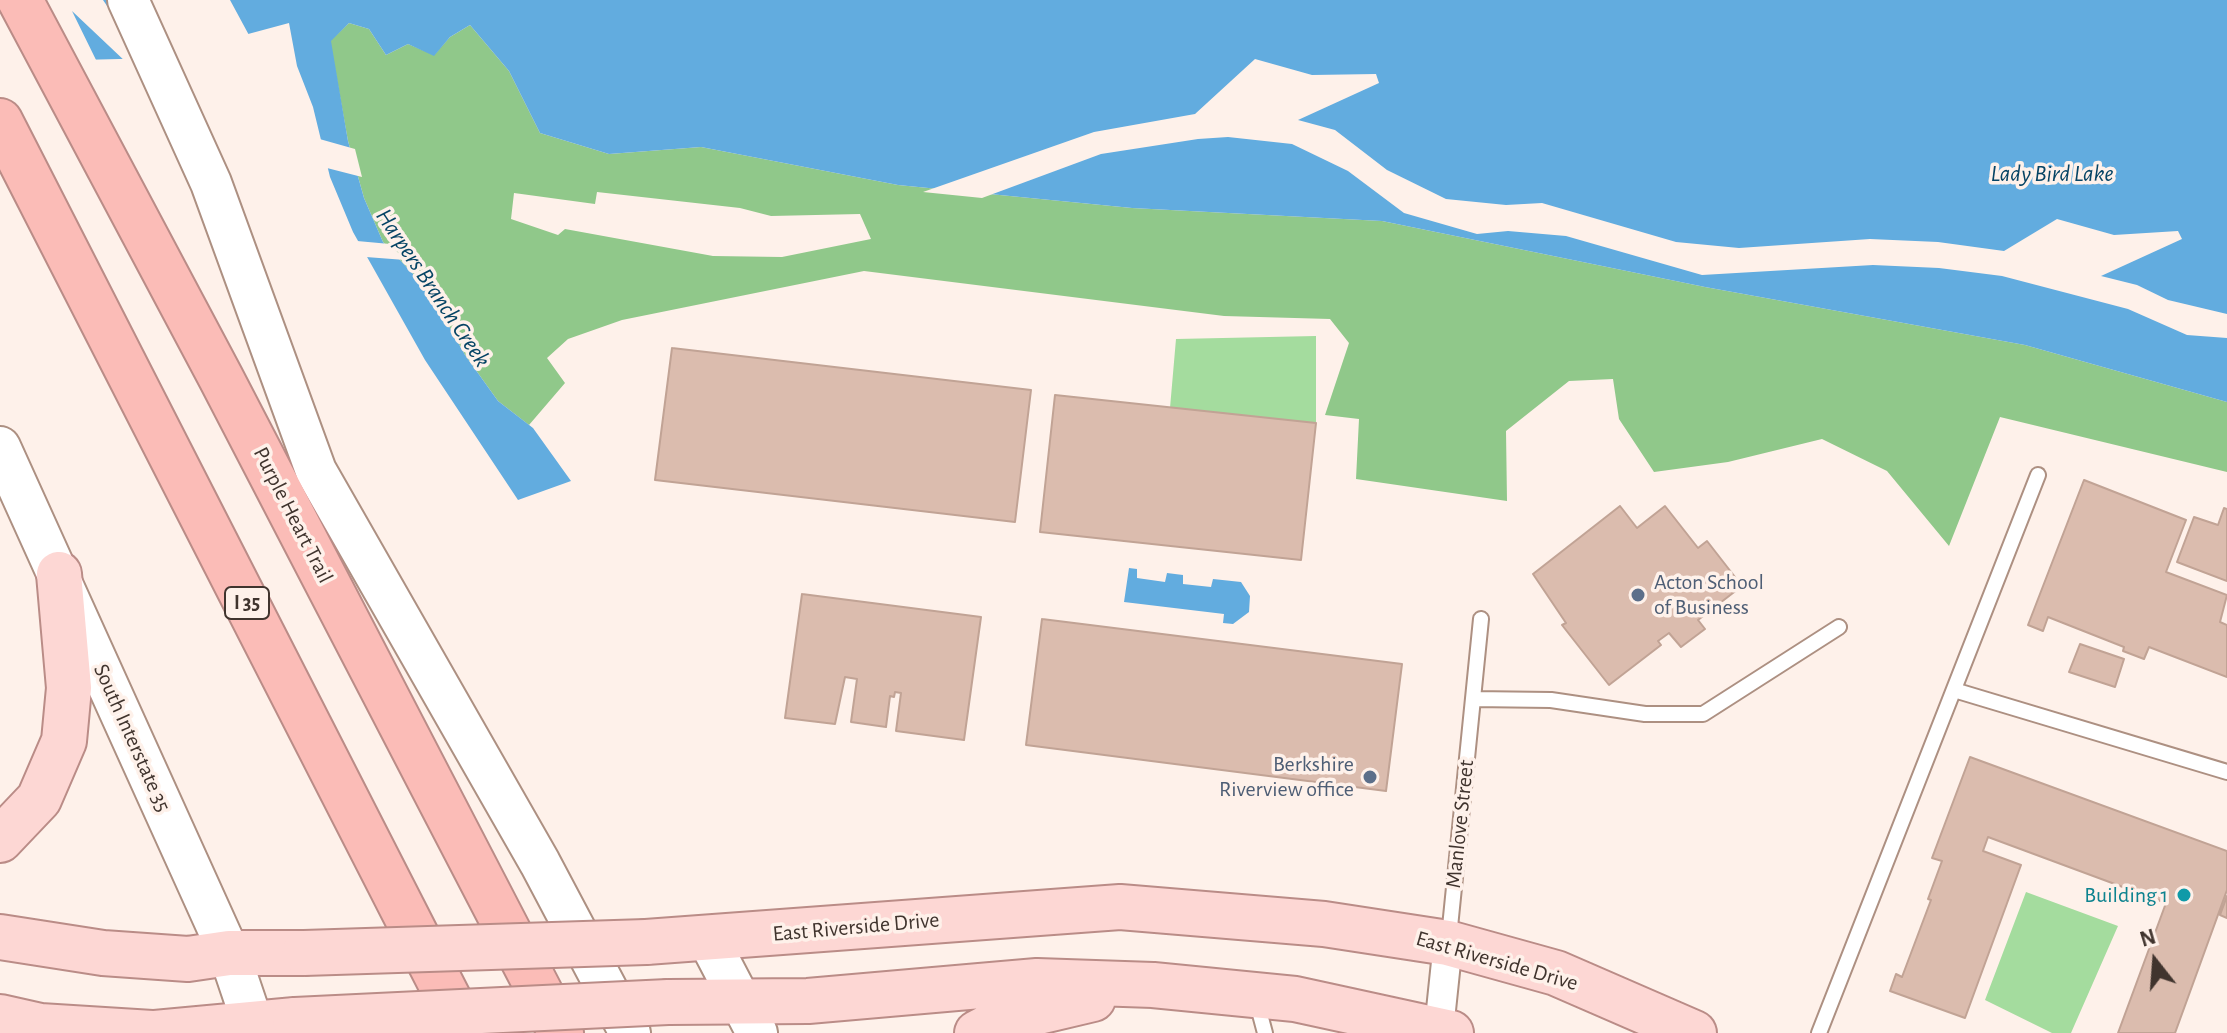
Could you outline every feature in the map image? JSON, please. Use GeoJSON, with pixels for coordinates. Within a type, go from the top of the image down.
{"type":"FeatureCollection","features":[{"type":"Feature","properties":{"kind":"highway","name":"Purple Heart Trail"},"geometry":{"type":"LineString","coordinates":[[20,0],[228,391],[561,1033]]}},
{"type":"Feature","properties":{"kind":"highway","name":"I 35"},"geometry":{"type":"LineString","coordinates":[[0,121],[466,1033]]}},
{"type":"Feature","properties":{"kind":"main road"},"geometry":{"type":"LineString","coordinates":[[128,0],[189,129],[258,305],[316,471],[495,782],[630,1033]]}},
{"type":"Feature","properties":{"kind":"main road","name":"South Interstate 35"},"geometry":{"type":"LineString","coordinates":[[0,447],[229,953],[268,1026]]}},
{"type":"Feature","properties":{"kind":"main road"},"geometry":{"type":"LineString","coordinates":[[0,840],[39,799],[64,741],[69,688],[59,574]]}},
{"type":"Feature","properties":{"kind":"main road","name":"East Riverside Drive"},"geometry":{"type":"LineString","coordinates":[[0,937],[103,953],[188,959],[229,953],[708,939],[1120,907],[1324,924],[1448,943],[1556,973],[1694,1033]]}},
{"type":"Feature","properties":{"kind":"main road"},"geometry":{"type":"LineString","coordinates":[[708,939],[750,1018]]}},
{"type":"Feature","properties":{"kind":"main road"},"geometry":{"type":"LineString","coordinates":[[33,1025],[154,1033],[668,1002],[750,1018],[1037,981],[1153,985],[1260,1014],[1295,999],[1445,1031]]}},
{"type":"Feature","properties":{"kind":"main road"},"geometry":{"type":"LineString","coordinates":[[977,1033],[1000,1021],[1153,985]]}},
{"type":"Feature","properties":{"kind":"street","name":"Manlove Street"},"geometry":{"type":"LineString","coordinates":[[1445,1031],[1448,943]]}},
{"type":"Feature","properties":{"kind":"lane"},"geometry":{"type":"LineString","coordinates":[[1819,1033],[2038,475]]}},
{"type":"Feature","properties":{"kind":"lane","name":"Manlove Street"},"geometry":{"type":"LineString","coordinates":[[1448,943],[1481,619]]}},
{"type":"Feature","properties":{"kind":"lane"},"geometry":{"type":"LineString","coordinates":[[1473,699],[1551,700],[1645,714],[1703,714],[1839,627]]}},
{"type":"Feature","properties":{"kind":"lane"},"geometry":{"type":"LineString","coordinates":[[1954,690],[2227,772]]}},
{"type":"Feature","properties":{"kind":"green space"},"geometry":{"type":"Polygon","coordinates":[[[349,23],[369,29],[386,55],[408,44],[434,55],[450,37],[470,25],[509,71],[540,133],[609,154],[701,147],[898,185],[1132,208],[1382,221],[1705,287],[2025,345],[2227,402],[2227,472],[2000,417],[1949,546],[1887,471],[1822,439],[1728,462],[1654,472],[1619,419],[1613,379],[1569,381],[1506,431],[1507,501],[1356,479],[1359,419],[1325,415],[1349,343],[1330,319],[1224,316],[864,271],[622,320],[568,339],[547,358],[565,383],[529,425],[498,401],[465,355],[430,292],[383,242],[364,198],[348,141],[330,41],[349,23]],[[597,192],[595,204],[514,193],[511,219],[558,235],[565,229],[713,256],[782,257],[871,239],[860,214],[771,216],[740,208],[597,192]]]}},
{"type":"Feature","properties":{"kind":"green space"},"geometry":{"type":"Polygon","coordinates":[[[1316,336],[1316,423],[1170,408],[1176,339],[1316,336]]]}},
{"type":"Feature","properties":{"kind":"green space"},"geometry":{"type":"Polygon","coordinates":[[[2026,892],[2118,926],[2071,1033],[2052,1033],[1985,1000],[2026,892]]]}},
{"type":"Feature","properties":{"kind":"water","name":"Lady Bird Lake"},"geometry":{"type":"Polygon","coordinates":[[[0,0],[2227,0],[2227,402],[2025,345],[1705,287],[1382,221],[1132,208],[898,185],[701,147],[609,154],[540,133],[509,71],[470,25],[450,37],[434,56],[408,44],[386,55],[369,29],[349,23],[331,41],[348,141],[364,198],[383,242],[430,292],[465,355],[498,401],[533,428],[571,481],[518,500],[425,360],[353,232],[330,177],[313,107],[297,66],[289,23],[159,58],[0,62],[0,0]]]}},
{"type":"Feature","properties":{"kind":"water"},"geometry":{"type":"Polygon","coordinates":[[[1129,568],[1137,569],[1137,578],[1165,582],[1167,573],[1183,575],[1183,584],[1211,587],[1213,579],[1241,582],[1250,596],[1249,612],[1233,624],[1223,623],[1224,614],[1124,602],[1129,568]]]}},
{"type":"Feature","properties":{"kind":"pier"},"geometry":{"type":"Polygon","coordinates":[[[0,0],[103,0],[120,25],[110,0],[230,0],[250,37],[160,62],[127,63],[72,11],[98,64],[0,66],[0,0]]]}},
{"type":"Feature","properties":{"kind":"pier"},"geometry":{"type":"Polygon","coordinates":[[[1255,59],[1312,75],[1376,74],[1379,83],[1298,120],[1335,130],[1387,170],[1446,199],[1506,205],[1542,203],[1676,242],[1739,248],[1870,239],[1938,242],[2004,251],[2057,219],[2114,235],[2178,231],[2182,239],[2101,276],[2137,285],[2168,300],[2227,314],[2227,338],[2187,335],[2128,309],[2002,276],[1939,268],[1873,265],[1702,275],[1566,236],[1508,231],[1477,234],[1404,213],[1348,171],[1292,144],[1228,137],[1198,139],[1101,154],[982,198],[923,192],[1094,132],[1195,114],[1255,59]]]}},
{"type":"Feature","properties":{"kind":"pier"},"geometry":{"type":"Polygon","coordinates":[[[316,138],[355,149],[362,177],[323,167],[316,138]]]}},
{"type":"Feature","properties":{"kind":"pier"},"geometry":{"type":"Polygon","coordinates":[[[332,193],[357,241],[390,244],[405,260],[366,257],[419,358],[517,504],[421,362],[349,234],[332,193]]]}},
{"type":"Feature","properties":{"kind":"building"},"geometry":{"type":"Polygon","coordinates":[[[672,348],[1031,390],[1015,522],[655,480],[672,348]]]}},
{"type":"Feature","properties":{"kind":"building"},"geometry":{"type":"Polygon","coordinates":[[[1055,395],[1316,423],[1301,560],[1040,532],[1055,395]]]}},
{"type":"Feature","properties":{"kind":"building"},"geometry":{"type":"Polygon","coordinates":[[[2084,480],[2186,520],[2166,572],[2227,595],[2220,622],[2227,625],[2227,677],[2149,647],[2144,659],[2123,651],[2124,647],[2048,617],[2043,631],[2028,625],[2084,480]]]}},
{"type":"Feature","properties":{"kind":"building","name":"Acton School of Business"},"geometry":{"type":"Polygon","coordinates":[[[1620,506],[1637,528],[1665,506],[1698,548],[1707,541],[1742,586],[1698,620],[1705,629],[1681,647],[1669,633],[1658,641],[1661,645],[1609,685],[1562,625],[1566,623],[1533,574],[1620,506]]]}},
{"type":"Feature","properties":{"kind":"building"},"geometry":{"type":"Polygon","coordinates":[[[2224,508],[2227,509],[2227,581],[2177,562],[2194,517],[2218,525],[2224,508]]]}},
{"type":"Feature","properties":{"kind":"building"},"geometry":{"type":"Polygon","coordinates":[[[802,594],[981,617],[964,740],[896,731],[901,693],[895,692],[894,697],[890,696],[886,727],[851,722],[857,679],[845,677],[835,724],[785,718],[802,594]]]}},
{"type":"Feature","properties":{"kind":"building"},"geometry":{"type":"Polygon","coordinates":[[[1042,619],[1402,664],[1386,791],[1026,745],[1042,619]]]}},
{"type":"Feature","properties":{"kind":"building"},"geometry":{"type":"Polygon","coordinates":[[[2080,644],[2124,659],[2115,687],[2069,672],[2080,644]]]}},
{"type":"Feature","properties":{"kind":"building","name":"Building 1"},"geometry":{"type":"Polygon","coordinates":[[[1970,757],[2227,851],[2227,890],[2175,1033],[2118,1033],[2166,903],[1988,837],[1983,851],[2021,865],[1965,1018],[1890,991],[1896,974],[1902,977],[1931,900],[1928,899],[1942,861],[1932,858],[1970,757]]]}},
{"type":"Feature","properties":{"kind":"building"},"geometry":{"type":"Polygon","coordinates":[[[2227,896],[2227,918],[2220,915],[2227,896]]]}},
{"type":"Feature","properties":{"kind":"place","name":"Acton School of Business"},"geometry":{"type":"Point","coordinates":[1638,595]}},
{"type":"Feature","properties":{"kind":"place","name":"Berkshire Riverview office"},"geometry":{"type":"Point","coordinates":[1370,777]}},
{"type":"Feature","properties":{"kind":"place","name":"Building 1"},"geometry":{"type":"Point","coordinates":[2184,895]}},
{"type":"Feature","properties":{"kind":"water label","name":"Harpers Branch Creek"},"geometry":{"type":"Point","coordinates":[433,288]}}]}
